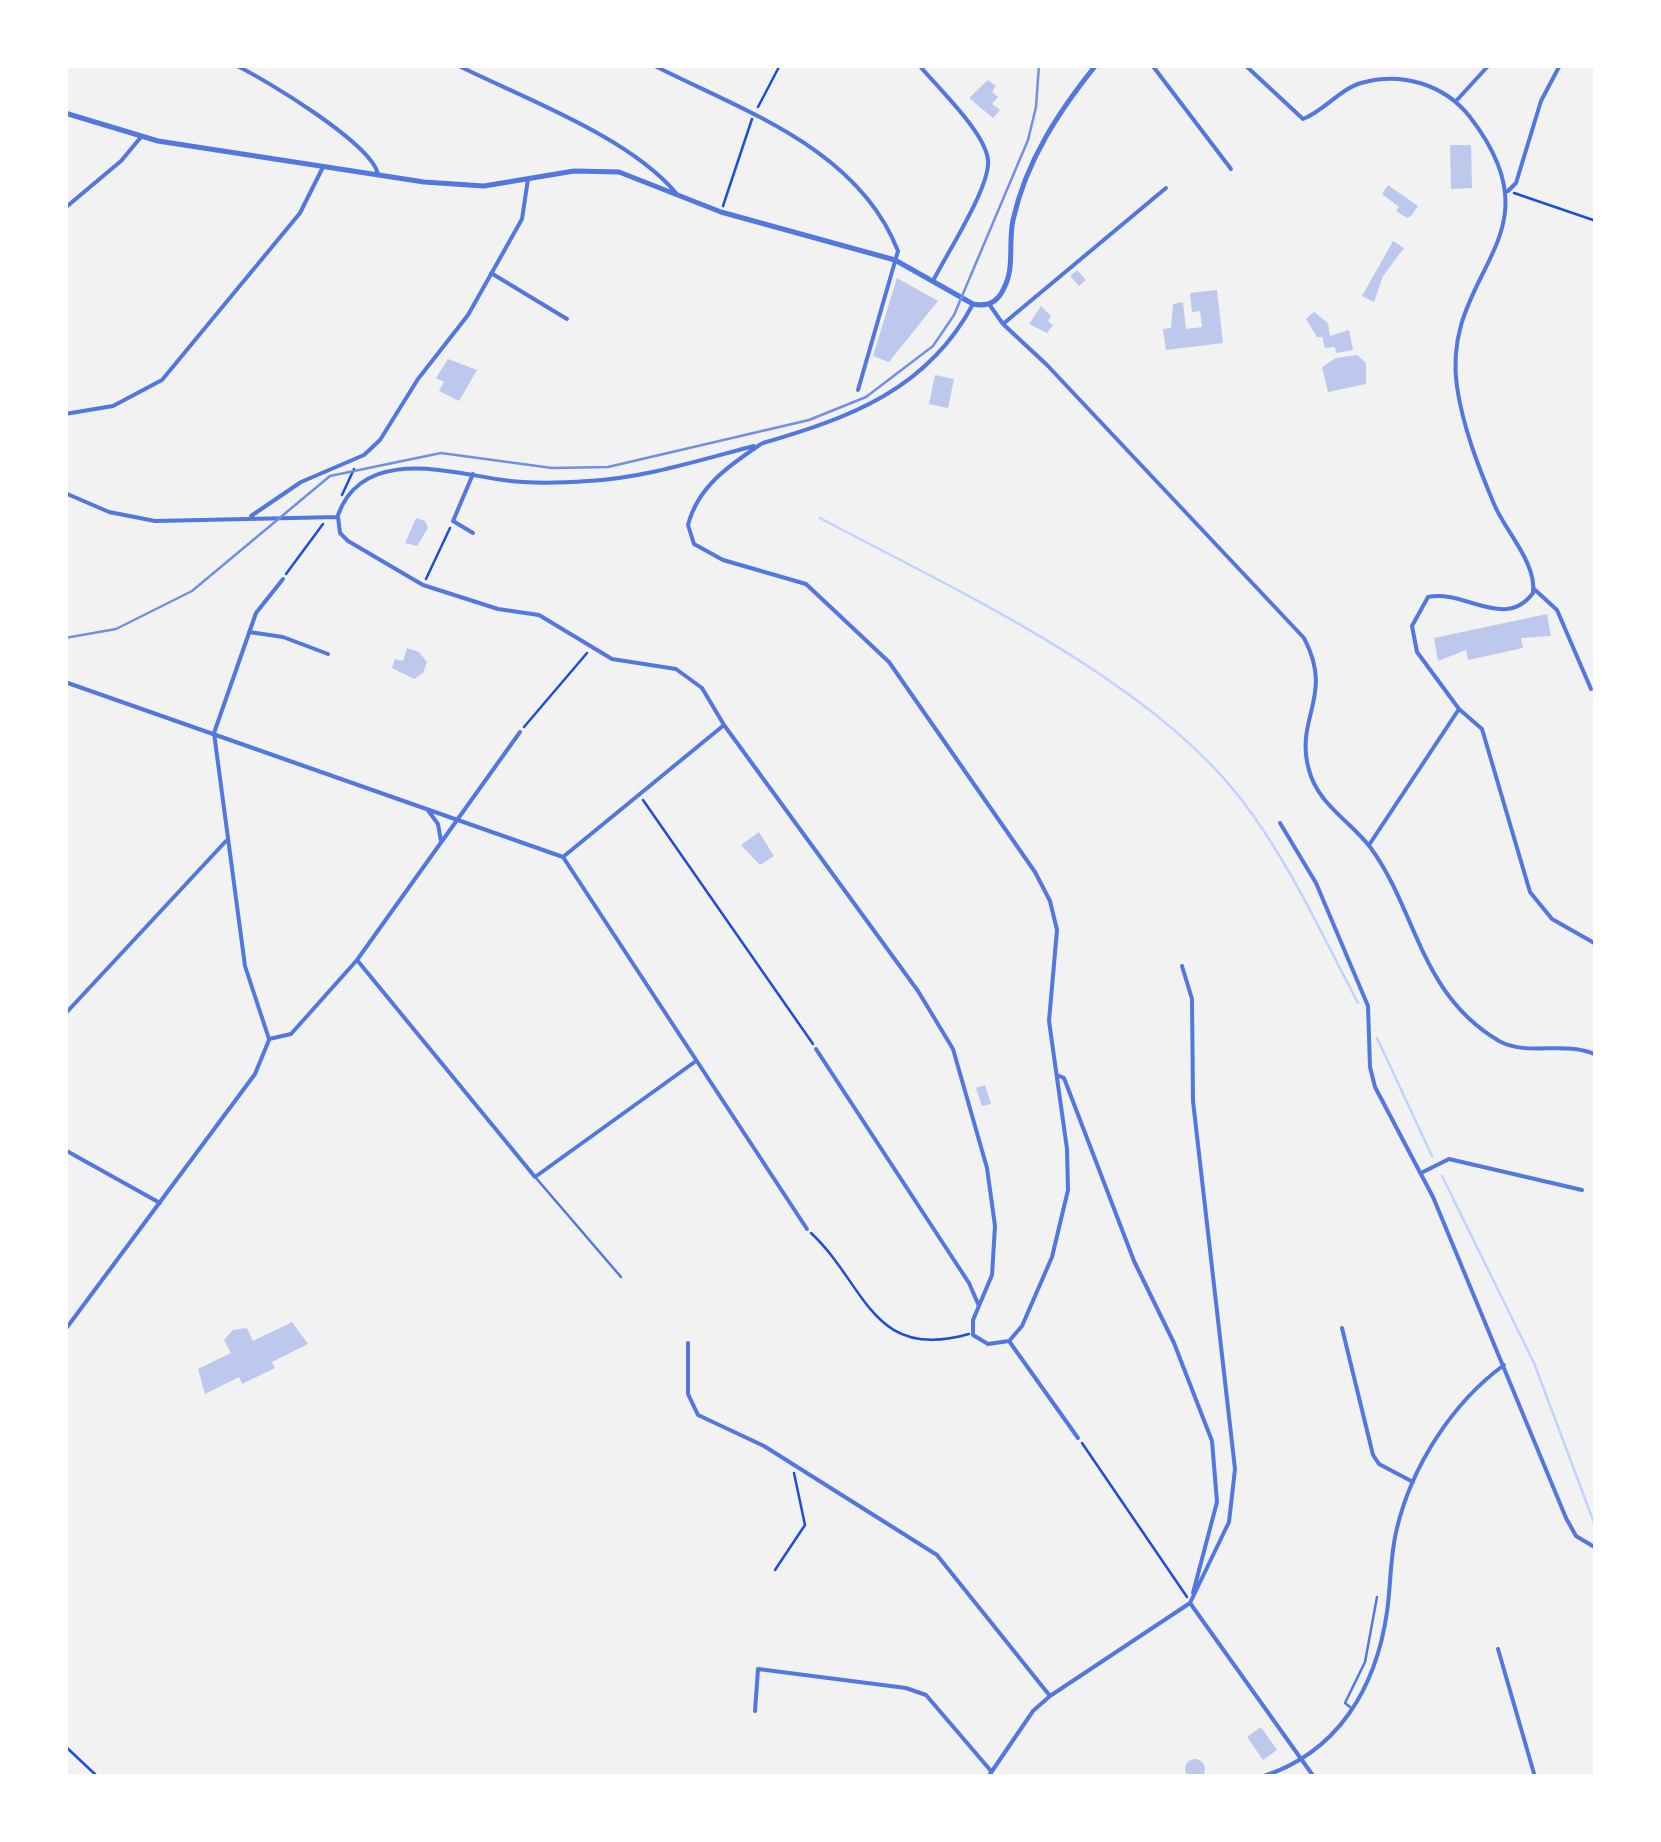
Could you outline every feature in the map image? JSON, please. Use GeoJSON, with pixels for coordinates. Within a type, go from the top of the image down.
{"type":"FeatureCollection","features":[{"type":"Feature","properties":{"kind":"street"},"geometry":{"type":"LineString","coordinates":[[235,65],[281,87],[368,157],[378,175]]}},
{"type":"Feature","properties":{"kind":"street"},"geometry":{"type":"LineString","coordinates":[[457,65],[619,148],[664,178],[677,194]]}},
{"type":"Feature","properties":{"kind":"street"},"geometry":{"type":"LineString","coordinates":[[654,65],[821,152],[880,218],[898,248],[858,390]]}},
{"type":"Feature","properties":{"kind":"street"},"geometry":{"type":"LineString","coordinates":[[918,65],[978,136],[988,160],[984,181],[933,281]]}},
{"type":"Feature","properties":{"kind":"street"},"geometry":{"type":"LineString","coordinates":[[65,113],[140,137],[461,186],[602,170],[640,178],[752,222],[895,260],[973,304],[989,304],[1006,286],[1013,220],[1044,139],[1096,65]]}},
{"type":"Feature","properties":{"kind":"street"},"geometry":{"type":"LineString","coordinates":[[1152,65],[1231,169]]}},
{"type":"Feature","properties":{"kind":"street"},"geometry":{"type":"LineString","coordinates":[[1245,65],[1303,119],[1363,82],[1428,84],[1457,100],[1501,165],[1508,191],[1504,228],[1457,336],[1456,382],[1484,478],[1504,528],[1532,574],[1533,588],[1523,604],[1505,610],[1438,595],[1428,597],[1412,626],[1417,652],[1459,709],[1482,729],[1489,744],[1530,892],[1552,919],[1596,944]]}},
{"type":"Feature","properties":{"kind":"street"},"geometry":{"type":"LineString","coordinates":[[1457,100],[1489,65]]}},
{"type":"Feature","properties":{"kind":"street"},"geometry":{"type":"LineString","coordinates":[[1508,191],[1516,182],[1541,101],[1560,65]]}},
{"type":"Feature","properties":{"kind":"street"},"geometry":{"type":"LineString","coordinates":[[65,208],[121,161],[140,137]]}},
{"type":"Feature","properties":{"kind":"street"},"geometry":{"type":"LineString","coordinates":[[65,414],[113,406],[162,380],[300,213],[323,167]]}},
{"type":"Feature","properties":{"kind":"street"},"geometry":{"type":"LineString","coordinates":[[252,516],[302,482],[354,460],[380,440],[418,379],[468,315],[522,219],[528,179]]}},
{"type":"Feature","properties":{"kind":"street"},"geometry":{"type":"LineString","coordinates":[[1003,324],[1166,188]]}},
{"type":"Feature","properties":{"kind":"street"},"geometry":{"type":"LineString","coordinates":[[491,274],[567,319]]}},
{"type":"Feature","properties":{"kind":"street"},"geometry":{"type":"LineString","coordinates":[[761,444],[722,471],[693,508],[690,534],[704,552],[796,579],[826,600],[889,662],[1034,872],[1057,919],[1049,1021],[1067,1149],[1066,1208],[1036,1298],[1022,1326],[1008,1341],[988,1344],[973,1333],[994,1261],[994,1209],[987,1168],[953,1049],[918,990],[724,725],[702,688],[676,669],[612,658],[539,614],[498,609],[423,585],[348,541],[340,533],[338,517],[357,489],[392,472],[434,466],[514,482],[591,481],[761,444],[860,412],[890,394],[944,347],[973,304]]}},
{"type":"Feature","properties":{"kind":"street"},"geometry":{"type":"LineString","coordinates":[[989,304],[1003,324],[1047,365],[1304,638],[1319,678],[1305,740],[1310,776],[1369,845],[1428,968],[1490,1034],[1510,1045],[1570,1046],[1596,1055]]}},
{"type":"Feature","properties":{"kind":"street"},"geometry":{"type":"LineString","coordinates":[[473,474],[453,521],[474,534]]}},
{"type":"Feature","properties":{"kind":"street"},"geometry":{"type":"LineString","coordinates":[[65,493],[109,512],[155,521],[338,517]]}},
{"type":"Feature","properties":{"kind":"street"},"geometry":{"type":"LineString","coordinates":[[65,1330],[255,1074],[269,1040],[245,966],[214,733],[256,613],[282,579]]}},
{"type":"Feature","properties":{"kind":"street"},"geometry":{"type":"LineString","coordinates":[[1533,588],[1558,610],[1591,689]]}},
{"type":"Feature","properties":{"kind":"street"},"geometry":{"type":"LineString","coordinates":[[248,632],[283,637],[328,654]]}},
{"type":"Feature","properties":{"kind":"street"},"geometry":{"type":"LineString","coordinates":[[65,682],[563,857],[807,1229]]}},
{"type":"Feature","properties":{"kind":"street"},"geometry":{"type":"LineString","coordinates":[[1369,845],[1459,709]]}},
{"type":"Feature","properties":{"kind":"street"},"geometry":{"type":"LineString","coordinates":[[563,857],[724,725]]}},
{"type":"Feature","properties":{"kind":"street"},"geometry":{"type":"LineString","coordinates":[[269,1040],[291,1034],[357,960],[520,732]]}},
{"type":"Feature","properties":{"kind":"street"},"geometry":{"type":"LineString","coordinates":[[427,808],[438,824],[441,841]]}},
{"type":"Feature","properties":{"kind":"street"},"geometry":{"type":"LineString","coordinates":[[1280,823],[1316,883],[1368,1006],[1370,1066],[1375,1087],[1395,1132],[1421,1174],[1566,1518],[1576,1536],[1596,1548]]}},
{"type":"Feature","properties":{"kind":"street"},"geometry":{"type":"LineString","coordinates":[[65,1014],[226,840]]}},
{"type":"Feature","properties":{"kind":"street"},"geometry":{"type":"LineString","coordinates":[[357,960],[536,1176],[696,1061]]}},
{"type":"Feature","properties":{"kind":"street"},"geometry":{"type":"LineString","coordinates":[[755,1711],[758,1669],[917,1691],[990,1774],[1050,1696],[1190,1603],[1229,1522],[1234,1469],[1193,1101],[1192,998],[1182,966]]}},
{"type":"Feature","properties":{"kind":"street"},"geometry":{"type":"LineString","coordinates":[[816,1049],[969,1283],[979,1306]]}},
{"type":"Feature","properties":{"kind":"street"},"geometry":{"type":"LineString","coordinates":[[1057,1075],[1064,1078],[1134,1260],[1212,1441],[1219,1485],[1190,1603],[1314,1777]]}},
{"type":"Feature","properties":{"kind":"street"},"geometry":{"type":"LineString","coordinates":[[65,1150],[160,1203]]}},
{"type":"Feature","properties":{"kind":"street"},"geometry":{"type":"LineString","coordinates":[[1421,1174],[1448,1160],[1582,1190]]}},
{"type":"Feature","properties":{"kind":"street"},"geometry":{"type":"LineString","coordinates":[[1342,1328],[1373,1455],[1378,1464],[1414,1482]]}},
{"type":"Feature","properties":{"kind":"street"},"geometry":{"type":"LineString","coordinates":[[1008,1341],[1078,1438]]}},
{"type":"Feature","properties":{"kind":"street"},"geometry":{"type":"LineString","coordinates":[[688,1343],[688,1394],[698,1415],[794,1463],[936,1555],[1050,1696]]}},
{"type":"Feature","properties":{"kind":"street"},"geometry":{"type":"LineString","coordinates":[[1261,1777],[1301,1760],[1331,1736],[1353,1710],[1372,1676],[1380,1650],[1397,1528],[1414,1482],[1440,1432],[1474,1388],[1504,1365]]}},
{"type":"Feature","properties":{"kind":"street"},"geometry":{"type":"LineString","coordinates":[[1498,1649],[1535,1777]]}},
{"type":"Feature","properties":{"kind":"lane"},"geometry":{"type":"LineString","coordinates":[[536,1176],[621,1277]]}},
{"type":"Feature","properties":{"kind":"lane"},"geometry":{"type":"LineString","coordinates":[[1353,1710],[1345,1703],[1365,1662],[1377,1597]]}},
{"type":"Feature","properties":{"kind":"path"},"geometry":{"type":"LineString","coordinates":[[760,102],[780,65]]}},
{"type":"Feature","properties":{"kind":"path"},"geometry":{"type":"LineString","coordinates":[[725,200],[750,128]]}},
{"type":"Feature","properties":{"kind":"path"},"geometry":{"type":"LineString","coordinates":[[1508,191],[1596,222]]}},
{"type":"Feature","properties":{"kind":"path"},"geometry":{"type":"LineString","coordinates":[[353,479],[354,460]]}},
{"type":"Feature","properties":{"kind":"path"},"geometry":{"type":"LineString","coordinates":[[282,579],[318,529],[338,517]]}},
{"type":"Feature","properties":{"kind":"path"},"geometry":{"type":"LineString","coordinates":[[423,585],[453,521]]}},
{"type":"Feature","properties":{"kind":"path"},"geometry":{"type":"LineString","coordinates":[[520,732],[591,648]]}},
{"type":"Feature","properties":{"kind":"path"},"geometry":{"type":"LineString","coordinates":[[640,795],[816,1049]]}},
{"type":"Feature","properties":{"kind":"path"},"geometry":{"type":"LineString","coordinates":[[807,1229],[867,1310],[902,1336],[938,1342],[973,1333]]}},
{"type":"Feature","properties":{"kind":"path"},"geometry":{"type":"LineString","coordinates":[[1078,1438],[1190,1603]]}},
{"type":"Feature","properties":{"kind":"path"},"geometry":{"type":"LineString","coordinates":[[775,1570],[805,1525],[794,1463]]}},
{"type":"Feature","properties":{"kind":"path"},"geometry":{"type":"LineString","coordinates":[[65,1746],[98,1777]]}},
{"type":"Feature","properties":{"kind":"building"},"geometry":{"type":"Polygon","coordinates":[[[988,80],[996,86],[992,92],[998,97],[992,104],[1000,110],[993,118],[969,98],[988,80]]]}},
{"type":"Feature","properties":{"kind":"building"},"geometry":{"type":"Polygon","coordinates":[[[1450,145],[1471,145],[1472,188],[1451,189],[1450,145]]]}},
{"type":"Feature","properties":{"kind":"building"},"geometry":{"type":"Polygon","coordinates":[[[1388,185],[1418,206],[1411,216],[1407,218],[1396,211],[1399,207],[1382,194],[1388,185]]]}},
{"type":"Feature","properties":{"kind":"building"},"geometry":{"type":"Polygon","coordinates":[[[1393,241],[1404,248],[1383,276],[1374,302],[1362,296],[1393,241]]]}},
{"type":"Feature","properties":{"kind":"building"},"geometry":{"type":"Polygon","coordinates":[[[1077,270],[1086,280],[1079,286],[1070,276],[1077,270]]]}},
{"type":"Feature","properties":{"kind":"building"},"geometry":{"type":"Polygon","coordinates":[[[897,278],[938,301],[889,362],[873,356],[897,278]]]}},
{"type":"Feature","properties":{"kind":"building"},"geometry":{"type":"Polygon","coordinates":[[[1217,290],[1223,343],[1166,350],[1163,329],[1171,328],[1173,304],[1183,302],[1186,329],[1202,327],[1200,311],[1192,312],[1190,293],[1217,290]]]}},
{"type":"Feature","properties":{"kind":"building"},"geometry":{"type":"Polygon","coordinates":[[[1041,306],[1051,316],[1048,321],[1053,325],[1047,333],[1029,324],[1041,306]]]}},
{"type":"Feature","properties":{"kind":"building"},"geometry":{"type":"Polygon","coordinates":[[[1314,312],[1328,323],[1330,336],[1349,330],[1353,350],[1336,353],[1335,347],[1325,348],[1322,337],[1317,337],[1306,319],[1314,312]]]}},
{"type":"Feature","properties":{"kind":"building"},"geometry":{"type":"Polygon","coordinates":[[[1357,355],[1366,363],[1366,384],[1328,392],[1322,367],[1336,358],[1357,355]]]}},
{"type":"Feature","properties":{"kind":"building"},"geometry":{"type":"Polygon","coordinates":[[[448,359],[477,370],[459,401],[439,391],[444,382],[436,378],[448,359]]]}},
{"type":"Feature","properties":{"kind":"building"},"geometry":{"type":"Polygon","coordinates":[[[935,375],[954,379],[948,408],[929,404],[935,375]]]}},
{"type":"Feature","properties":{"kind":"building"},"geometry":{"type":"Polygon","coordinates":[[[416,518],[425,521],[428,528],[417,546],[405,543],[416,518]]]}},
{"type":"Feature","properties":{"kind":"building"},"geometry":{"type":"Polygon","coordinates":[[[1547,614],[1551,636],[1521,638],[1523,648],[1468,660],[1466,650],[1438,661],[1434,638],[1547,614]]]}},
{"type":"Feature","properties":{"kind":"building"},"geometry":{"type":"Polygon","coordinates":[[[407,648],[419,652],[427,662],[423,673],[414,679],[392,668],[395,659],[403,661],[407,648]]]}},
{"type":"Feature","properties":{"kind":"building"},"geometry":{"type":"Polygon","coordinates":[[[759,832],[774,856],[760,865],[741,845],[759,832]]]}},
{"type":"Feature","properties":{"kind":"building"},"geometry":{"type":"Polygon","coordinates":[[[985,1085],[991,1104],[982,1106],[976,1088],[985,1085]]]}},
{"type":"Feature","properties":{"kind":"building"},"geometry":{"type":"Polygon","coordinates":[[[292,1322],[308,1344],[272,1362],[275,1368],[242,1384],[239,1377],[205,1394],[198,1369],[231,1353],[224,1340],[233,1330],[247,1328],[253,1341],[292,1322]]]}},
{"type":"Feature","properties":{"kind":"building"},"geometry":{"type":"Polygon","coordinates":[[[1261,1727],[1277,1750],[1263,1760],[1247,1737],[1261,1727]]]}},
{"type":"Feature","properties":{"kind":"building"},"geometry":{"type":"Polygon","coordinates":[[[1191,1759],[1199,1759],[1205,1769],[1199,1779],[1191,1779],[1185,1773],[1185,1765],[1191,1759]]]}},
{"type":"Feature","properties":{"kind":"waterway"},"geometry":{"type":"LineString","coordinates":[[820,518],[1046,640],[1155,714],[1202,755],[1241,799],[1275,848],[1358,1003]]}},
{"type":"Feature","properties":{"kind":"waterway"},"geometry":{"type":"LineString","coordinates":[[1377,1038],[1432,1156]]}},
{"type":"Feature","properties":{"kind":"waterway"},"geometry":{"type":"LineString","coordinates":[[1442,1176],[1534,1363],[1596,1528]]}},
{"type":"Feature","properties":{"kind":"tram line"},"geometry":{"type":"LineString","coordinates":[[65,638],[116,629],[192,591],[330,476],[441,453],[552,468],[608,467],[809,420],[866,397],[933,346],[954,315],[1028,140],[1036,107],[1039,65]]}}]}
